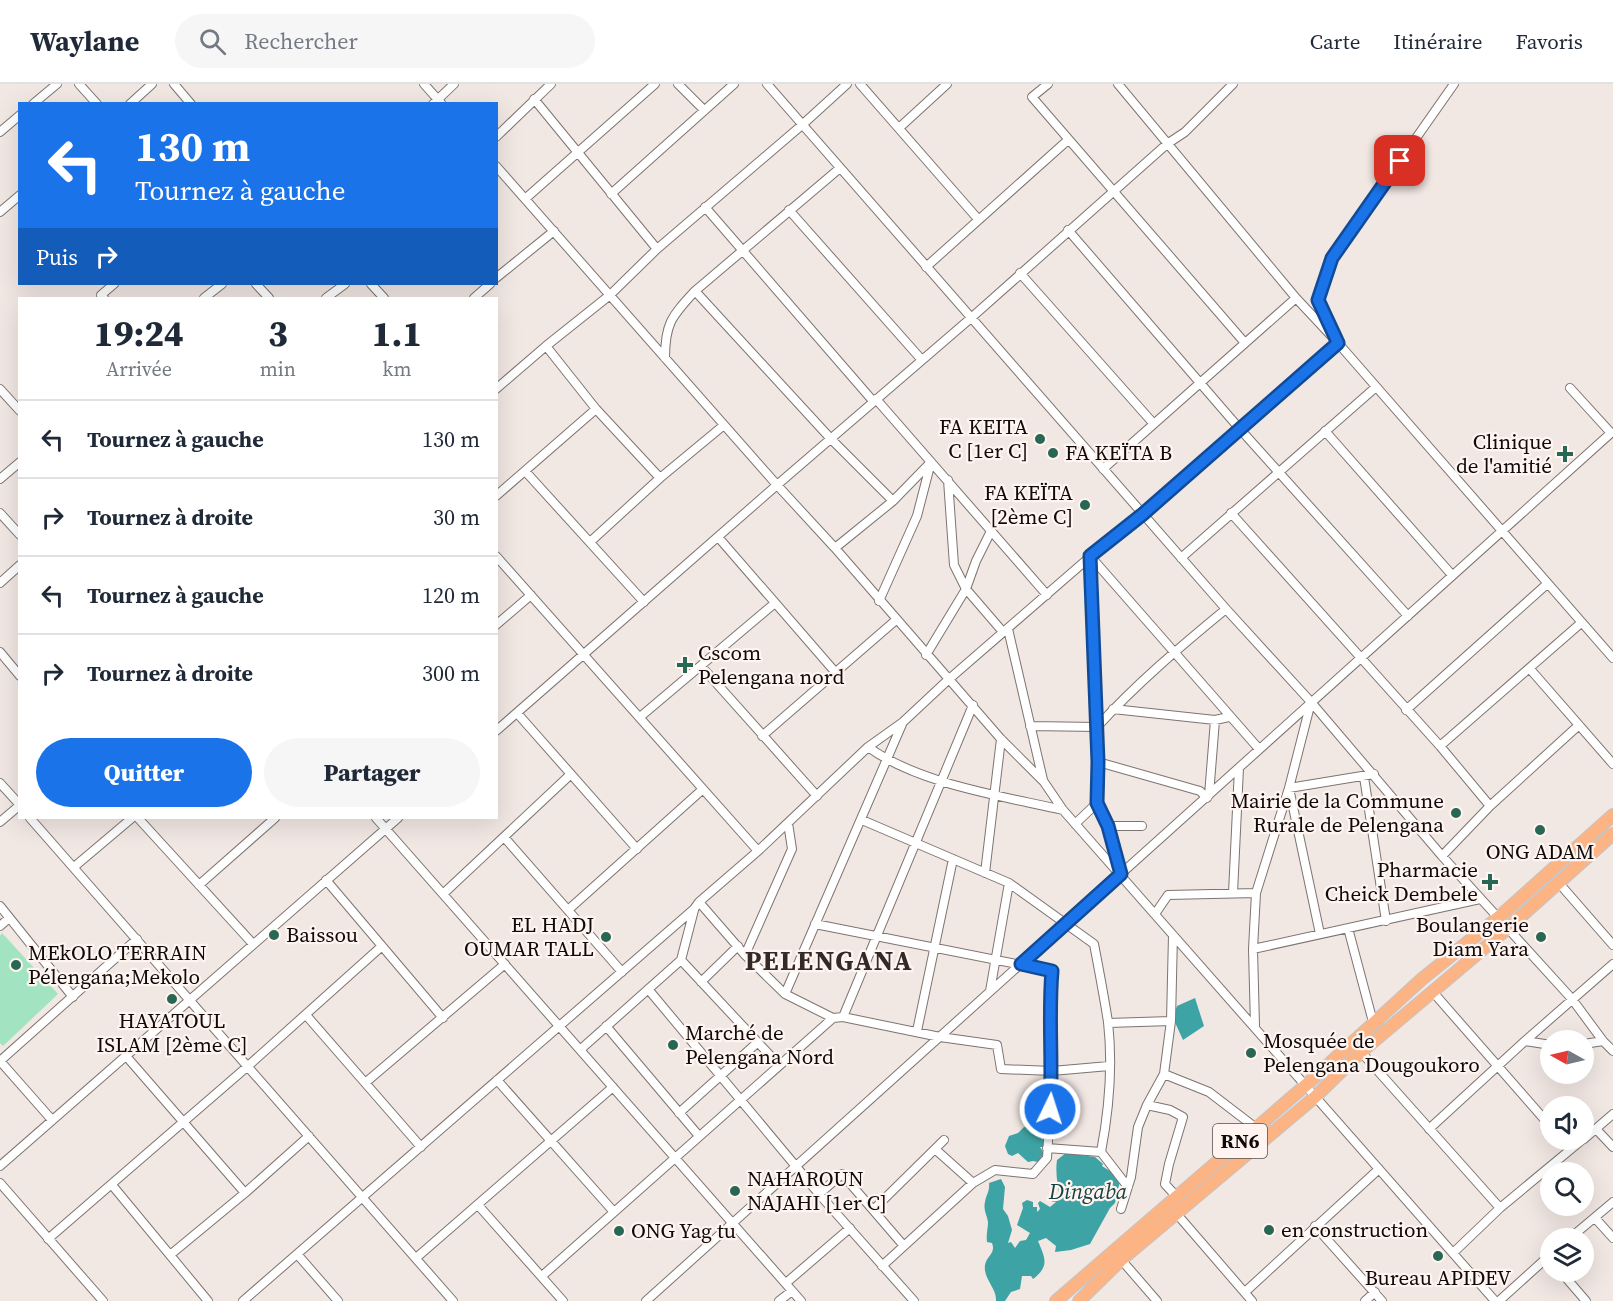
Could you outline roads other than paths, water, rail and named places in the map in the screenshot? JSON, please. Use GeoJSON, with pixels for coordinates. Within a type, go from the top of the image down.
{"type":"FeatureCollection","features":[{"type":"Feature","properties":{"kind":"highway","name":"RN6"},"geometry":{"type":"LineString","coordinates":[[1056,1301],[1306,1085],[1422,979],[1499,917],[1613,815]]}},
{"type":"Feature","properties":{"kind":"highway","name":"RN6"},"geometry":{"type":"LineString","coordinates":[[1079,1301],[1121,1260],[1315,1097],[1361,1052],[1508,928],[1558,882],[1611,841]]}},
{"type":"Feature","properties":{"kind":"street"},"geometry":{"type":"LineString","coordinates":[[35,102],[57,84]]}},
{"type":"Feature","properties":{"kind":"street"},"geometry":{"type":"LineString","coordinates":[[79,84],[95,102]]}},
{"type":"Feature","properties":{"kind":"street"},"geometry":{"type":"LineString","coordinates":[[132,102],[152,84]]}},
{"type":"Feature","properties":{"kind":"street"},"geometry":{"type":"LineString","coordinates":[[174,84],[189,102]]}},
{"type":"Feature","properties":{"kind":"street"},"geometry":{"type":"LineString","coordinates":[[424,84],[437,102],[454,84]]}},
{"type":"Feature","properties":{"kind":"street"},"geometry":{"type":"LineString","coordinates":[[498,135],[551,84]]}},
{"type":"Feature","properties":{"kind":"street"},"geometry":{"type":"LineString","coordinates":[[525,199],[655,84]]}},
{"type":"Feature","properties":{"kind":"street"},"geometry":{"type":"LineString","coordinates":[[678,84],[704,110]]}},
{"type":"Feature","properties":{"kind":"street"},"geometry":{"type":"LineString","coordinates":[[610,194],[735,84]]}},
{"type":"Feature","properties":{"kind":"street"},"geometry":{"type":"LineString","coordinates":[[766,84],[1181,558],[1311,702],[1442,856],[1572,999],[1613,1051]]}},
{"type":"Feature","properties":{"kind":"street"},"geometry":{"type":"LineString","coordinates":[[498,387],[610,295],[657,249],[847,84]]}},
{"type":"Feature","properties":{"kind":"street"},"geometry":{"type":"LineString","coordinates":[[860,84],[978,219]]}},
{"type":"Feature","properties":{"kind":"street"},"geometry":{"type":"LineString","coordinates":[[899,128],[947,84]]}},
{"type":"Feature","properties":{"kind":"street"},"geometry":{"type":"LineString","coordinates":[[1047,84],[1032,97],[1245,343]]}},
{"type":"Feature","properties":{"kind":"street"},"geometry":{"type":"LineString","coordinates":[[1118,84],[1296,298],[1503,530],[1547,584],[1613,658]]}},
{"type":"Feature","properties":{"kind":"street"},"geometry":{"type":"LineString","coordinates":[[498,729],[921,359],[971,318],[1068,230],[1167,144],[1185,132],[1233,84]]}},
{"type":"Feature","properties":{"kind":"street"},"geometry":{"type":"LineString","coordinates":[[1338,343],[1318,300],[1332,258],[1454,84]]}},
{"type":"Feature","properties":{"kind":"street"},"geometry":{"type":"LineString","coordinates":[[534,99],[657,249]]}},
{"type":"Feature","properties":{"kind":"street"},"geometry":{"type":"LineString","coordinates":[[0,132],[18,118]]}},
{"type":"Feature","properties":{"kind":"street"},"geometry":{"type":"LineString","coordinates":[[927,267],[1068,140]]}},
{"type":"Feature","properties":{"kind":"street"},"geometry":{"type":"LineString","coordinates":[[498,168],[835,548],[1000,739],[1044,782],[1075,824],[1497,1301],[1540,1265]]}},
{"type":"Feature","properties":{"kind":"street"},"geometry":{"type":"LineString","coordinates":[[665,358],[665,337],[669,322],[694,291],[840,168]]}},
{"type":"Feature","properties":{"kind":"street"},"geometry":{"type":"LineString","coordinates":[[0,212],[18,197]]}},
{"type":"Feature","properties":{"kind":"street"},"geometry":{"type":"LineString","coordinates":[[705,207],[1047,595]]}},
{"type":"Feature","properties":{"kind":"street"},"geometry":{"type":"LineString","coordinates":[[789,210],[921,359]]}},
{"type":"Feature","properties":{"kind":"street"},"geometry":{"type":"LineString","coordinates":[[1068,230],[1239,428],[1408,616]]}},
{"type":"Feature","properties":{"kind":"street"},"geometry":{"type":"LineString","coordinates":[[498,276],[554,231]]}},
{"type":"Feature","properties":{"kind":"street"},"geometry":{"type":"LineString","coordinates":[[1020,273],[1153,423]]}},
{"type":"Feature","properties":{"kind":"street"},"geometry":{"type":"LineString","coordinates":[[103,297],[101,295],[113,285]]}},
{"type":"Feature","properties":{"kind":"street"},"geometry":{"type":"LineString","coordinates":[[205,297],[221,285]]}},
{"type":"Feature","properties":{"kind":"street"},"geometry":{"type":"LineString","coordinates":[[257,285],[268,297]]}},
{"type":"Feature","properties":{"kind":"street"},"geometry":{"type":"LineString","coordinates":[[327,297],[344,285]]}},
{"type":"Feature","properties":{"kind":"street"},"geometry":{"type":"LineString","coordinates":[[372,285],[383,297]]}},
{"type":"Feature","properties":{"kind":"street"},"geometry":{"type":"LineString","coordinates":[[475,297],[489,285]]}},
{"type":"Feature","properties":{"kind":"street"},"geometry":{"type":"LineString","coordinates":[[694,291],[831,439],[893,501]]}},
{"type":"Feature","properties":{"kind":"street"},"geometry":{"type":"LineString","coordinates":[[1103,469],[1296,298]]}},
{"type":"Feature","properties":{"kind":"street"},"geometry":{"type":"LineString","coordinates":[[243,1301],[622,972],[788,824],[868,747],[903,722],[1090,556],[1143,514],[1338,343]]}},
{"type":"Feature","properties":{"kind":"street"},"geometry":{"type":"LineString","coordinates":[[546,346],[596,409],[660,478]]}},
{"type":"Feature","properties":{"kind":"street"},"geometry":{"type":"LineString","coordinates":[[1181,558],[1376,387]]}},
{"type":"Feature","properties":{"kind":"street"},"geometry":{"type":"LineString","coordinates":[[646,1301],[1611,433],[1570,388]]}},
{"type":"Feature","properties":{"kind":"street"},"geometry":{"type":"LineString","coordinates":[[0,389],[18,409]]}},
{"type":"Feature","properties":{"kind":"street"},"geometry":{"type":"LineString","coordinates":[[498,494],[596,409]]}},
{"type":"Feature","properties":{"kind":"street"},"geometry":{"type":"LineString","coordinates":[[590,542],[660,478],[724,425]]}},
{"type":"Feature","properties":{"kind":"street"},"geometry":{"type":"LineString","coordinates":[[1325,431],[1452,575]]}},
{"type":"Feature","properties":{"kind":"street"},"geometry":{"type":"LineString","coordinates":[[835,548],[893,501],[931,462]]}},
{"type":"Feature","properties":{"kind":"street"},"geometry":{"type":"LineString","coordinates":[[879,601],[917,516],[931,462]]}},
{"type":"Feature","properties":{"kind":"street"},"geometry":{"type":"LineString","coordinates":[[0,479],[18,464]]}},
{"type":"Feature","properties":{"kind":"street"},"geometry":{"type":"LineString","coordinates":[[525,471],[644,602]]}},
{"type":"Feature","properties":{"kind":"street"},"geometry":{"type":"LineString","coordinates":[[948,480],[954,565],[966,589],[1006,631],[1044,782]]}},
{"type":"Feature","properties":{"kind":"street"},"geometry":{"type":"LineString","coordinates":[[0,513],[18,534]]}},
{"type":"Feature","properties":{"kind":"street"},"geometry":{"type":"LineString","coordinates":[[1231,513],[1490,806]]}},
{"type":"Feature","properties":{"kind":"street"},"geometry":{"type":"LineString","coordinates":[[926,655],[966,589],[975,561],[991,531]]}},
{"type":"Feature","properties":{"kind":"street"},"geometry":{"type":"LineString","coordinates":[[718,537],[836,673]]}},
{"type":"Feature","properties":{"kind":"street"},"geometry":{"type":"LineString","coordinates":[[1090,556],[1259,749]]}},
{"type":"Feature","properties":{"kind":"street"},"geometry":{"type":"LineString","coordinates":[[1090,556],[1098,762],[1097,803],[1108,826],[1121,874]]}},
{"type":"Feature","properties":{"kind":"street"},"geometry":{"type":"LineString","coordinates":[[498,558],[758,851]]}},
{"type":"Feature","properties":{"kind":"street"},"geometry":{"type":"LineString","coordinates":[[0,583],[18,567]]}},
{"type":"Feature","properties":{"kind":"street"},"geometry":{"type":"LineString","coordinates":[[1406,710],[1547,584]]}},
{"type":"Feature","properties":{"kind":"street"},"geometry":{"type":"LineString","coordinates":[[498,623],[531,595]]}},
{"type":"Feature","properties":{"kind":"street"},"geometry":{"type":"LineString","coordinates":[[640,717],[775,603]]}},
{"type":"Feature","properties":{"kind":"street"},"geometry":{"type":"LineString","coordinates":[[1097,727],[1113,708],[1226,609]]}},
{"type":"Feature","properties":{"kind":"street"},"geometry":{"type":"LineString","coordinates":[[762,736],[896,620]]}},
{"type":"Feature","properties":{"kind":"street"},"geometry":{"type":"LineString","coordinates":[[1440,747],[1581,623]]}},
{"type":"Feature","properties":{"kind":"street"},"geometry":{"type":"LineString","coordinates":[[0,652],[18,674]]}},
{"type":"Feature","properties":{"kind":"street"},"geometry":{"type":"LineString","coordinates":[[701,666],[817,796]]}},
{"type":"Feature","properties":{"kind":"street"},"geometry":{"type":"LineString","coordinates":[[1530,669],[1613,764]]}},
{"type":"Feature","properties":{"kind":"street"},"geometry":{"type":"LineString","coordinates":[[1255,1026],[1253,949],[1256,893],[1289,788],[1311,702]]}},
{"type":"Feature","properties":{"kind":"street"},"geometry":{"type":"LineString","coordinates":[[843,1017],[973,705]]}},
{"type":"Feature","properties":{"kind":"street"},"geometry":{"type":"LineString","coordinates":[[1113,708],[1215,720],[1229,717]]}},
{"type":"Feature","properties":{"kind":"street"},"geometry":{"type":"LineString","coordinates":[[517,713],[637,849]]}},
{"type":"Feature","properties":{"kind":"street"},"geometry":{"type":"LineString","coordinates":[[1208,797],[1215,720]]}},
{"type":"Feature","properties":{"kind":"street"},"geometry":{"type":"LineString","coordinates":[[784,994],[903,722]]}},
{"type":"Feature","properties":{"kind":"street"},"geometry":{"type":"LineString","coordinates":[[1442,856],[1490,806],[1579,725]]}},
{"type":"Feature","properties":{"kind":"street"},"geometry":{"type":"LineString","coordinates":[[1030,726],[1097,727]]}},
{"type":"Feature","properties":{"kind":"street"},"geometry":{"type":"LineString","coordinates":[[985,873],[1000,739]]}},
{"type":"Feature","properties":{"kind":"street"},"geometry":{"type":"LineString","coordinates":[[868,747],[887,760],[942,780],[994,795],[1063,810]]}},
{"type":"Feature","properties":{"kind":"street"},"geometry":{"type":"LineString","coordinates":[[1098,762],[1200,791],[1208,797]]}},
{"type":"Feature","properties":{"kind":"street"},"geometry":{"type":"LineString","coordinates":[[1233,893],[1239,768]]}},
{"type":"Feature","properties":{"kind":"street"},"geometry":{"type":"LineString","coordinates":[[443,894],[571,774]]}},
{"type":"Feature","properties":{"kind":"street"},"geometry":{"type":"LineString","coordinates":[[1289,788],[1374,774]]}},
{"type":"Feature","properties":{"kind":"street"},"geometry":{"type":"LineString","coordinates":[[1364,777],[1386,921]]}},
{"type":"Feature","properties":{"kind":"street"},"geometry":{"type":"LineString","coordinates":[[0,783],[18,804]]}},
{"type":"Feature","properties":{"kind":"street"},"geometry":{"type":"LineString","coordinates":[[1289,788],[1320,934]]}},
{"type":"Feature","properties":{"kind":"street"},"geometry":{"type":"LineString","coordinates":[[568,910],[703,789]]}},
{"type":"Feature","properties":{"kind":"street"},"geometry":{"type":"LineString","coordinates":[[1075,824],[1097,803]]}},
{"type":"Feature","properties":{"kind":"street"},"geometry":{"type":"LineString","coordinates":[[0,822],[18,806]]}},
{"type":"Feature","properties":{"kind":"street"},"geometry":{"type":"LineString","coordinates":[[31,819],[453,1301]]}},
{"type":"Feature","properties":{"kind":"street"},"geometry":{"type":"LineString","coordinates":[[74,867],[131,819]]}},
{"type":"Feature","properties":{"kind":"street"},"geometry":{"type":"LineString","coordinates":[[139,819],[253,945]]}},
{"type":"Feature","properties":{"kind":"street"},"geometry":{"type":"LineString","coordinates":[[199,885],[271,819]]}},
{"type":"Feature","properties":{"kind":"street"},"geometry":{"type":"LineString","coordinates":[[377,819],[801,1301]]}},
{"type":"Feature","properties":{"kind":"street"},"geometry":{"type":"LineString","coordinates":[[0,1166],[397,819]]}},
{"type":"Feature","properties":{"kind":"street"},"geometry":{"type":"LineString","coordinates":[[862,820],[1009,883],[1094,944],[1108,1023],[1109,1110],[1101,1152]]}},
{"type":"Feature","properties":{"kind":"street"},"geometry":{"type":"LineString","coordinates":[[745,955],[792,849],[788,824]]}},
{"type":"Feature","properties":{"kind":"street"},"geometry":{"type":"LineString","coordinates":[[1108,826],[1142,826]]}},
{"type":"Feature","properties":{"kind":"street"},"geometry":{"type":"LineString","coordinates":[[504,837],[622,972]]}},
{"type":"Feature","properties":{"kind":"street"},"geometry":{"type":"LineString","coordinates":[[917,1031],[953,859]]}},
{"type":"Feature","properties":{"kind":"street"},"geometry":{"type":"LineString","coordinates":[[326,880],[443,1018]]}},
{"type":"Feature","properties":{"kind":"street"},"geometry":{"type":"LineString","coordinates":[[1558,882],[1613,945]]}},
{"type":"Feature","properties":{"kind":"street"},"geometry":{"type":"LineString","coordinates":[[990,991],[1009,883]]}},
{"type":"Feature","properties":{"kind":"street"},"geometry":{"type":"LineString","coordinates":[[1155,914],[1168,895],[1256,893]]}},
{"type":"Feature","properties":{"kind":"street"},"geometry":{"type":"LineString","coordinates":[[1253,949],[1480,899]]}},
{"type":"Feature","properties":{"kind":"street"},"geometry":{"type":"LineString","coordinates":[[697,905],[784,994],[833,1018],[843,1017],[940,1037],[997,1045],[1001,1069],[1052,1071],[1109,1066]]}},
{"type":"Feature","properties":{"kind":"street"},"geometry":{"type":"LineString","coordinates":[[580,1049],[681,960],[697,905]]}},
{"type":"Feature","properties":{"kind":"street"},"geometry":{"type":"LineString","coordinates":[[0,906],[73,997]]}},
{"type":"Feature","properties":{"kind":"street"},"geometry":{"type":"LineString","coordinates":[[0,926],[9,918]]}},
{"type":"Feature","properties":{"kind":"street"},"geometry":{"type":"LineString","coordinates":[[815,924],[1052,971],[1049,1010],[1052,1071],[1047,1158],[1033,1174],[995,1170],[973,1183],[882,1266]]}},
{"type":"Feature","properties":{"kind":"street"},"geometry":{"type":"LineString","coordinates":[[1348,928],[1373,1022]]}},
{"type":"Feature","properties":{"kind":"street"},"geometry":{"type":"LineString","coordinates":[[1121,1209],[1128,1187],[1138,1128],[1147,1105],[1164,1074],[1171,1021],[1173,935]]}},
{"type":"Feature","properties":{"kind":"street"},"geometry":{"type":"LineString","coordinates":[[52,1120],[0,1061],[137,939]]}},
{"type":"Feature","properties":{"kind":"street"},"geometry":{"type":"LineString","coordinates":[[48,1239],[248,1066],[382,946]]}},
{"type":"Feature","properties":{"kind":"street"},"geometry":{"type":"LineString","coordinates":[[701,982],[738,946]]}},
{"type":"Feature","properties":{"kind":"street"},"geometry":{"type":"LineString","coordinates":[[681,960],[779,1065]]}},
{"type":"Feature","properties":{"kind":"street"},"geometry":{"type":"LineString","coordinates":[[365,1083],[505,964]]}},
{"type":"Feature","properties":{"kind":"street"},"geometry":{"type":"LineString","coordinates":[[1430,1129],[1613,964]]}},
{"type":"Feature","properties":{"kind":"street"},"geometry":{"type":"LineString","coordinates":[[648,989],[819,1194],[914,1301]]}},
{"type":"Feature","properties":{"kind":"street"},"geometry":{"type":"LineString","coordinates":[[1432,991],[1540,1115]]}},
{"type":"Feature","properties":{"kind":"street"},"geometry":{"type":"LineString","coordinates":[[306,1015],[421,1147]]}},
{"type":"Feature","properties":{"kind":"street"},"geometry":{"type":"LineString","coordinates":[[542,1276],[833,1018]]}},
{"type":"Feature","properties":{"kind":"street"},"geometry":{"type":"LineString","coordinates":[[1108,1023],[1171,1021]]}},
{"type":"Feature","properties":{"kind":"street"},"geometry":{"type":"LineString","coordinates":[[606,1026],[699,1136]]}},
{"type":"Feature","properties":{"kind":"street"},"geometry":{"type":"LineString","coordinates":[[1525,1041],[1540,1043]]}},
{"type":"Feature","properties":{"kind":"street"},"geometry":{"type":"LineString","coordinates":[[1594,1042],[1603,1041]]}},
{"type":"Feature","properties":{"kind":"street"},"geometry":{"type":"LineString","coordinates":[[679,1113],[758,1042]]}},
{"type":"Feature","properties":{"kind":"street"},"geometry":{"type":"LineString","coordinates":[[1361,1052],[1500,1208]]}},
{"type":"Feature","properties":{"kind":"street"},"geometry":{"type":"LineString","coordinates":[[126,1056],[245,1193]]}},
{"type":"Feature","properties":{"kind":"street"},"geometry":{"type":"LineString","coordinates":[[1164,1074],[1209,1092],[1256,1128]]}},
{"type":"Feature","properties":{"kind":"street"},"geometry":{"type":"LineString","coordinates":[[497,1080],[614,1212]]}},
{"type":"Feature","properties":{"kind":"street"},"geometry":{"type":"LineString","coordinates":[[416,1258],[613,1087]]}},
{"type":"Feature","properties":{"kind":"street"},"geometry":{"type":"LineString","coordinates":[[1147,1105],[1170,1110],[1184,1117],[1165,1184],[1176,1196]]}},
{"type":"Feature","properties":{"kind":"street"},"geometry":{"type":"LineString","coordinates":[[1613,1114],[1596,1129],[1613,1147]]}},
{"type":"Feature","properties":{"kind":"street"},"geometry":{"type":"LineString","coordinates":[[170,1255],[309,1136]]}},
{"type":"Feature","properties":{"kind":"street"},"geometry":{"type":"LineString","coordinates":[[873,1210],[944,1140]]}},
{"type":"Feature","properties":{"kind":"street"},"geometry":{"type":"LineString","coordinates":[[1047,1148],[1101,1152],[1128,1187]]}},
{"type":"Feature","properties":{"kind":"street"},"geometry":{"type":"LineString","coordinates":[[935,1149],[973,1183]]}},
{"type":"Feature","properties":{"kind":"street"},"geometry":{"type":"LineString","coordinates":[[1453,1253],[1500,1208],[1570,1150]]}},
{"type":"Feature","properties":{"kind":"street"},"geometry":{"type":"LineString","coordinates":[[1245,1292],[1379,1169]]}},
{"type":"Feature","properties":{"kind":"street"},"geometry":{"type":"LineString","coordinates":[[819,1194],[842,1174],[904,1246]]}},
{"type":"Feature","properties":{"kind":"street"},"geometry":{"type":"LineString","coordinates":[[0,1183],[103,1301]]}},
{"type":"Feature","properties":{"kind":"street"},"geometry":{"type":"LineString","coordinates":[[112,1185],[208,1301]]}},
{"type":"Feature","properties":{"kind":"street"},"geometry":{"type":"LineString","coordinates":[[1583,1228],[1613,1202]]}},
{"type":"Feature","properties":{"kind":"street"},"geometry":{"type":"LineString","coordinates":[[478,1205],[563,1301]]}},
{"type":"Feature","properties":{"kind":"street"},"geometry":{"type":"LineString","coordinates":[[1176,1214],[1252,1301]]}},
{"type":"Feature","properties":{"kind":"street"},"geometry":{"type":"LineString","coordinates":[[1595,1218],[1613,1238]]}},
{"type":"Feature","properties":{"kind":"street"},"geometry":{"type":"LineString","coordinates":[[1315,1226],[1382,1301]]}},
{"type":"Feature","properties":{"kind":"street"},"geometry":{"type":"LineString","coordinates":[[779,1301],[789,1287],[850,1228]]}},
{"type":"Feature","properties":{"kind":"street"},"geometry":{"type":"LineString","coordinates":[[1113,1250],[1157,1301]]}},
{"type":"Feature","properties":{"kind":"street"},"geometry":{"type":"LineString","coordinates":[[297,1254],[338,1301]]}},
{"type":"Feature","properties":{"kind":"street"},"geometry":{"type":"LineString","coordinates":[[1570,1282],[1586,1301]]}},
{"type":"Feature","properties":{"kind":"street"},"geometry":{"type":"LineString","coordinates":[[1365,1301],[1375,1292]]}},
{"type":"Feature","properties":{"kind":"water"},"geometry":{"type":"Polygon","coordinates":[[[1195,998],[1204,1026],[1183,1040],[1173,1018],[1177,1006],[1195,998]]]}},
{"type":"Feature","properties":{"kind":"water"},"geometry":{"type":"Polygon","coordinates":[[[1024,1127],[1037,1128],[1042,1135],[1044,1147],[1040,1147],[1044,1153],[1038,1162],[1028,1162],[1018,1153],[1012,1156],[1008,1154],[1005,1146],[1009,1136],[1018,1133],[1024,1127]]]}},
{"type":"Feature","properties":{"kind":"water","name":"Dingaba"},"geometry":{"type":"Polygon","coordinates":[[[1066,1153],[1095,1157],[1103,1164],[1102,1166],[1116,1175],[1120,1181],[1115,1203],[1090,1244],[1055,1252],[1056,1246],[1046,1238],[1038,1241],[1044,1257],[1042,1270],[1033,1279],[1031,1276],[1022,1276],[1020,1289],[1011,1292],[1005,1301],[996,1301],[985,1270],[986,1262],[993,1250],[992,1243],[987,1242],[988,1222],[984,1208],[989,1183],[1001,1179],[1005,1187],[1003,1209],[1008,1216],[1012,1230],[1008,1243],[1011,1242],[1015,1248],[1020,1241],[1026,1240],[1030,1233],[1017,1225],[1023,1208],[1022,1203],[1027,1200],[1033,1202],[1033,1207],[1037,1207],[1037,1212],[1040,1209],[1038,1203],[1040,1201],[1050,1207],[1056,1202],[1052,1202],[1053,1200],[1060,1199],[1057,1160],[1066,1153]]]}},
{"type":"Feature","properties":{"kind":"place","name":"FA KEITA C [1er C]"},"geometry":{"type":"Point","coordinates":[1040,439]}},
{"type":"Feature","properties":{"kind":"place","name":"FA KEÏTA B"},"geometry":{"type":"Point","coordinates":[1053,453]}},
{"type":"Feature","properties":{"kind":"place","name":"Clinique de l'amitié"},"geometry":{"type":"Point","coordinates":[1565,454]}},
{"type":"Feature","properties":{"kind":"place","name":"FA KEÏTA [2ème C]"},"geometry":{"type":"Point","coordinates":[1085,505]}},
{"type":"Feature","properties":{"kind":"place","name":"Cscom Pelengana nord"},"geometry":{"type":"Point","coordinates":[685,665]}},
{"type":"Feature","properties":{"kind":"place","name":"Mairie de la Commune Rurale de Pelengana"},"geometry":{"type":"Point","coordinates":[1456,813]}},
{"type":"Feature","properties":{"kind":"place","name":"ONG ADAM"},"geometry":{"type":"Point","coordinates":[1540,830]}},
{"type":"Feature","properties":{"kind":"place","name":"Pharmacie Cheick Dembele"},"geometry":{"type":"Point","coordinates":[1490,882]}},
{"type":"Feature","properties":{"kind":"place","name":"Baissou"},"geometry":{"type":"Point","coordinates":[274,935]}},
{"type":"Feature","properties":{"kind":"place","name":"EL HADJ OUMAR TALL"},"geometry":{"type":"Point","coordinates":[606,937]}},
{"type":"Feature","properties":{"kind":"place","name":"Boulangerie Diam Yara"},"geometry":{"type":"Point","coordinates":[1541,937]}},
{"type":"Feature","properties":{"kind":"place","name":"MEkOLO TERRAIN Pélengana;Mekolo"},"geometry":{"type":"Point","coordinates":[16,965]}},
{"type":"Feature","properties":{"kind":"place","name":"HAYATOUL ISLAM [2ème C]"},"geometry":{"type":"Point","coordinates":[172,999]}},
{"type":"Feature","properties":{"kind":"place","name":"Marché de Pelengana Nord"},"geometry":{"type":"Point","coordinates":[673,1045]}},
{"type":"Feature","properties":{"kind":"place","name":"Mosquée de Pelengana Dougoukoro"},"geometry":{"type":"Point","coordinates":[1251,1053]}},
{"type":"Feature","properties":{"kind":"place","name":"NAHAROUN NAJAHI [1er C]"},"geometry":{"type":"Point","coordinates":[735,1191]}},
{"type":"Feature","properties":{"kind":"place","name":"en construction"},"geometry":{"type":"Point","coordinates":[1269,1230]}},
{"type":"Feature","properties":{"kind":"place","name":"ONG Yag tu"},"geometry":{"type":"Point","coordinates":[619,1231]}},
{"type":"Feature","properties":{"kind":"place","name":"Bureau APIDEV"},"geometry":{"type":"Point","coordinates":[1438,1256]}},
{"type":"Feature","properties":{"kind":"district","name":"PELENGANA"},"geometry":{"type":"Point","coordinates":[829,961]}}]}
